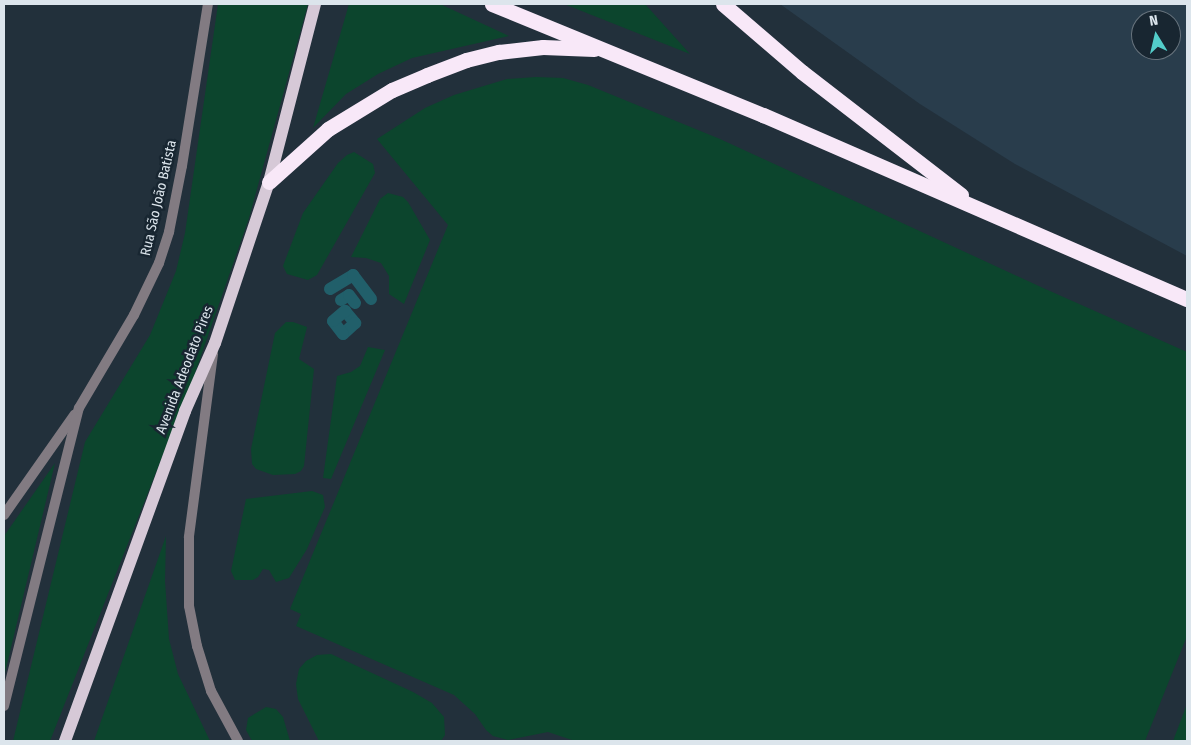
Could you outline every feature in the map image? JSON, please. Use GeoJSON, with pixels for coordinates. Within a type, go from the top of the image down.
{"type":"FeatureCollection","features":[{"type":"Feature","properties":{"kind":"highway"},"geometry":{"type":"LineString","coordinates":[[492,4],[763,115],[1187,299]]}},
{"type":"Feature","properties":{"kind":"highway"},"geometry":{"type":"LineString","coordinates":[[723,4],[802,72],[980,210]]}},
{"type":"Feature","properties":{"kind":"highway"},"geometry":{"type":"LineString","coordinates":[[270,182],[328,129],[392,90],[427,75],[466,60],[499,52],[543,47],[607,50]]}},
{"type":"Feature","properties":{"kind":"main road","name":"Avenida Adeodato Pires"},"geometry":{"type":"LineString","coordinates":[[65,741],[185,410],[215,343],[270,182],[315,4]]}},
{"type":"Feature","properties":{"kind":"street","name":"Rua São João Batista"},"geometry":{"type":"LineString","coordinates":[[4,515],[78,408],[119,344],[159,263],[168,232],[182,166],[208,4]]}},
{"type":"Feature","properties":{"kind":"street"},"geometry":{"type":"LineString","coordinates":[[215,343],[189,537],[189,606],[197,646],[211,691],[238,741]]}},
{"type":"Feature","properties":{"kind":"street","name":"Rua São João Batista"},"geometry":{"type":"LineString","coordinates":[[4,706],[78,408]]}},
{"type":"Feature","properties":{"kind":"shaded area"},"geometry":{"type":"Polygon","coordinates":[[[780,4],[1187,4],[1187,256],[1015,164],[920,104],[780,4]]]}},
{"type":"Feature","properties":{"kind":"green space"},"geometry":{"type":"Polygon","coordinates":[[[218,4],[308,4],[249,218],[194,376],[50,741],[13,741],[85,442],[150,335],[176,271],[185,233],[218,4]]]}},
{"type":"Feature","properties":{"kind":"green space"},"geometry":{"type":"Polygon","coordinates":[[[349,4],[440,4],[509,36],[412,58],[378,74],[346,94],[313,128],[349,4]]]}},
{"type":"Feature","properties":{"kind":"green space"},"geometry":{"type":"Polygon","coordinates":[[[564,4],[645,4],[690,54],[564,4]]]}},
{"type":"Feature","properties":{"kind":"green space"},"geometry":{"type":"Polygon","coordinates":[[[563,78],[588,85],[720,139],[1187,352],[1187,636],[1145,741],[575,741],[548,732],[508,740],[493,736],[486,730],[475,714],[454,695],[296,626],[301,614],[290,609],[448,225],[377,139],[425,108],[454,95],[507,79],[563,78]]]}},
{"type":"Feature","properties":{"kind":"green space"},"geometry":{"type":"Polygon","coordinates":[[[354,152],[373,164],[375,173],[317,275],[308,280],[287,274],[283,266],[303,213],[338,163],[354,152]]]}},
{"type":"Feature","properties":{"kind":"green space"},"geometry":{"type":"Polygon","coordinates":[[[388,193],[403,197],[408,202],[430,240],[404,304],[389,294],[389,276],[381,263],[366,258],[351,257],[380,199],[388,193]]]}},
{"type":"Feature","properties":{"kind":"green space"},"geometry":{"type":"Polygon","coordinates":[[[286,322],[293,322],[307,327],[299,359],[314,369],[304,466],[301,471],[295,474],[273,475],[256,469],[252,464],[251,449],[275,333],[286,322]]]}},
{"type":"Feature","properties":{"kind":"green space"},"geometry":{"type":"Polygon","coordinates":[[[368,347],[385,350],[331,479],[323,478],[337,376],[351,372],[360,366],[368,347]]]}},
{"type":"Feature","properties":{"kind":"green space"},"geometry":{"type":"Polygon","coordinates":[[[55,463],[4,677],[4,536],[55,463]]]}},
{"type":"Feature","properties":{"kind":"green space"},"geometry":{"type":"Polygon","coordinates":[[[312,491],[323,495],[325,507],[307,549],[289,578],[276,582],[269,570],[263,569],[258,577],[253,580],[235,580],[231,571],[246,499],[312,491]]]}},
{"type":"Feature","properties":{"kind":"green space"},"geometry":{"type":"Polygon","coordinates":[[[166,536],[165,581],[169,639],[178,674],[210,741],[94,741],[166,536]]]}},
{"type":"Feature","properties":{"kind":"green space"},"geometry":{"type":"Polygon","coordinates":[[[331,654],[413,692],[432,703],[444,717],[445,735],[441,741],[319,741],[298,699],[296,684],[299,669],[306,661],[317,655],[331,654]]]}},
{"type":"Feature","properties":{"kind":"green space"},"geometry":{"type":"Polygon","coordinates":[[[1187,704],[1187,741],[1173,741],[1187,704]]]}},
{"type":"Feature","properties":{"kind":"green space"},"geometry":{"type":"Polygon","coordinates":[[[266,707],[276,709],[283,717],[290,741],[252,741],[246,730],[248,718],[266,707]]]}},
{"type":"Feature","properties":{"kind":"waterway"},"geometry":{"type":"LineString","coordinates":[[330,289],[353,275],[371,299]]}},
{"type":"Feature","properties":{"kind":"waterway"},"geometry":{"type":"LineString","coordinates":[[341,300],[349,295],[355,303]]}},
{"type":"Feature","properties":{"kind":"waterway"},"geometry":{"type":"LineString","coordinates":[[345,311],[355,323],[343,334],[333,321],[345,311]]}}]}
